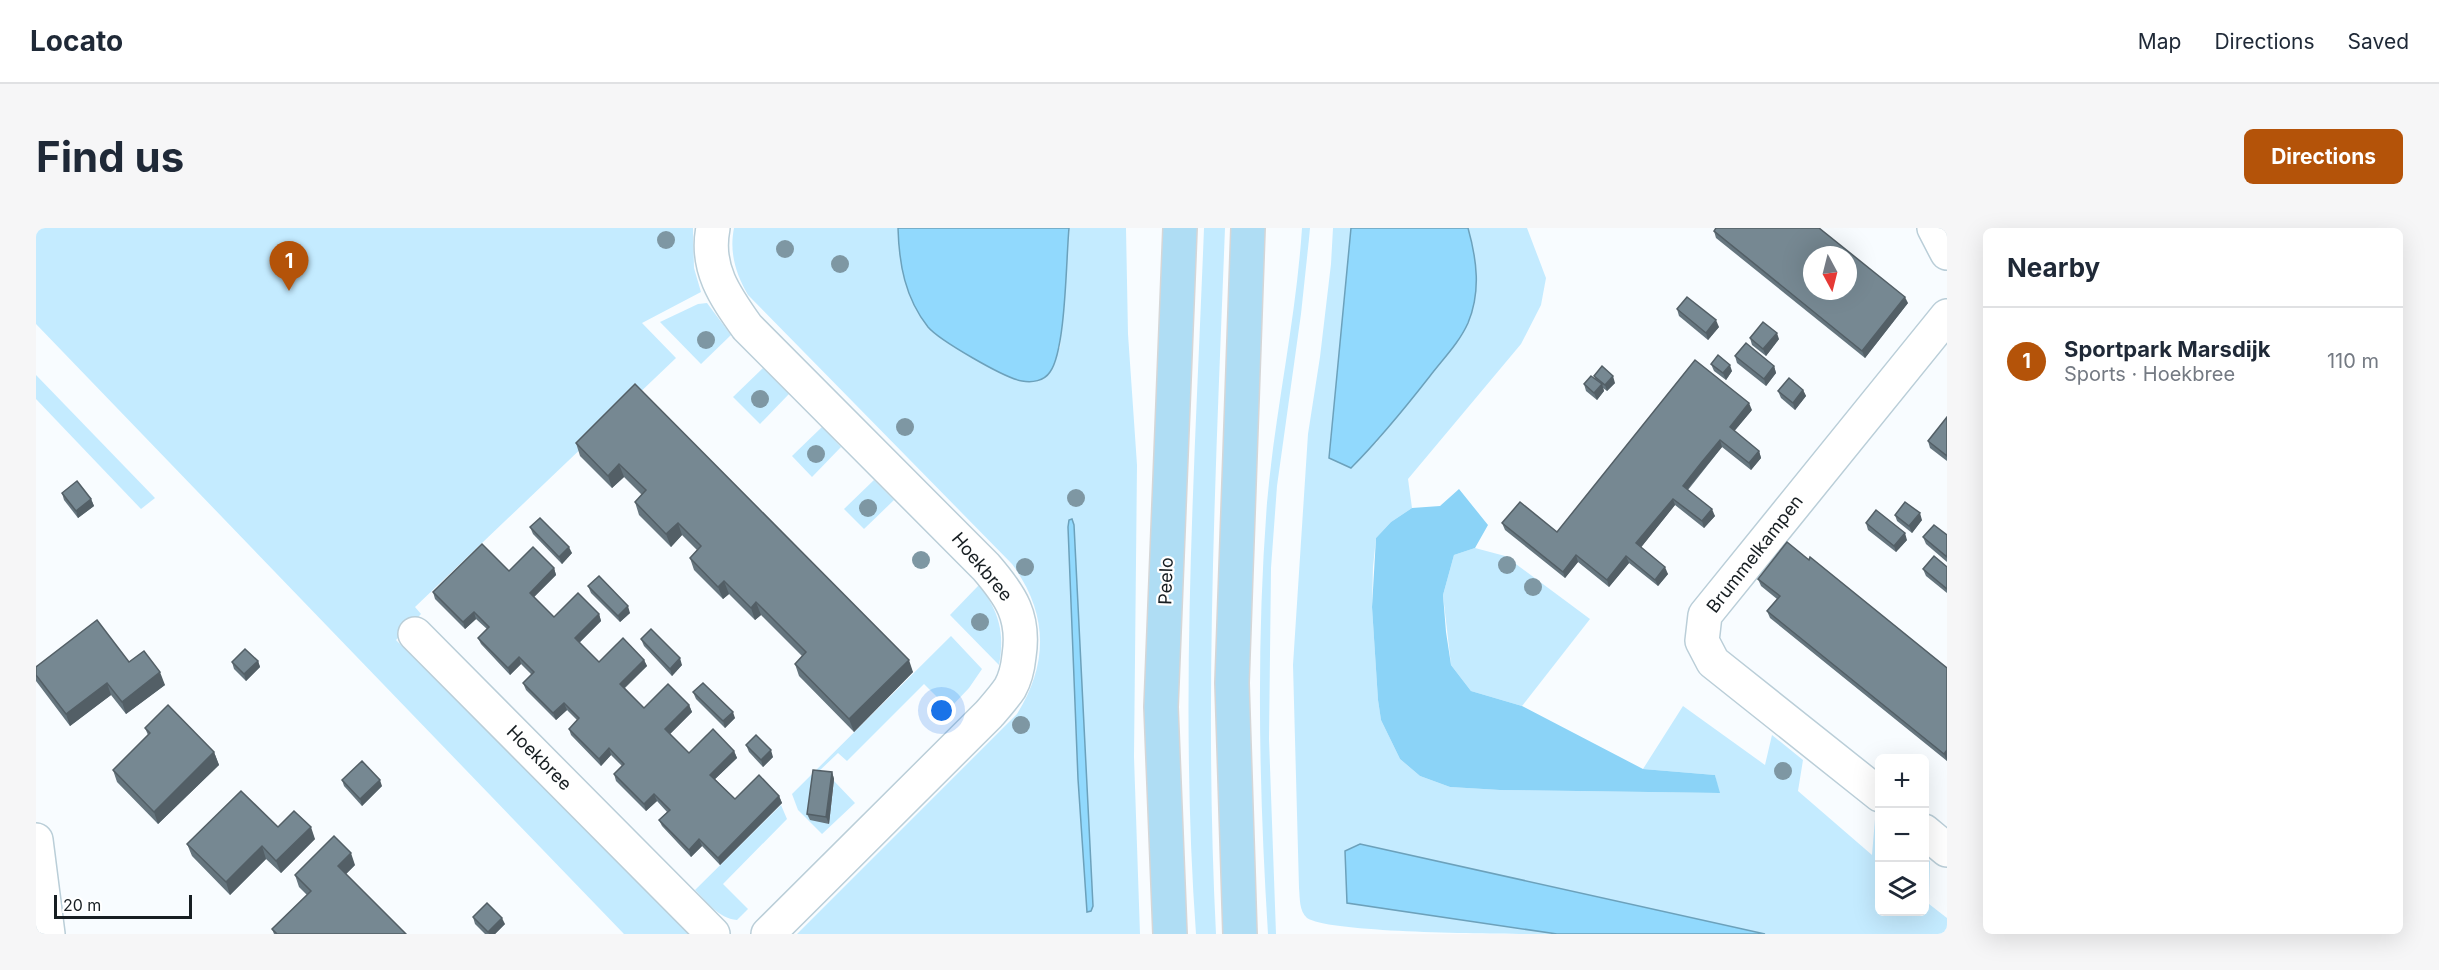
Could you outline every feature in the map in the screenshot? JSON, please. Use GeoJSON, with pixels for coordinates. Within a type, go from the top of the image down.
{"type":"FeatureCollection","features":[{"type":"Feature","properties":{"kind":"main road","name":"Peelo"},"geometry":{"type":"LineString","coordinates":[[1170,934],[1161,707],[1180,228]]}},
{"type":"Feature","properties":{"kind":"main road"},"geometry":{"type":"LineString","coordinates":[[1240,934],[1232,683],[1248,228]]}},
{"type":"Feature","properties":{"kind":"street","name":"Hoekbree"},"geometry":{"type":"LineString","coordinates":[[713,228],[713,261],[721,291],[747,327],[986,567],[1013,603],[1022,639],[1011,687],[989,714],[768,934]]}},
{"type":"Feature","properties":{"kind":"street"},"geometry":{"type":"LineString","coordinates":[[1934,228],[1947,252]]}},
{"type":"Feature","properties":{"kind":"street","name":"Brummelkampen"},"geometry":{"type":"LineString","coordinates":[[1875,791],[1713,662],[1702,640],[1705,615],[1947,316]]}},
{"type":"Feature","properties":{"kind":"street","name":"Hoekbree"},"geometry":{"type":"LineString","coordinates":[[415,634],[713,934]]}},
{"type":"Feature","properties":{"kind":"street"},"geometry":{"type":"LineString","coordinates":[[1929,835],[1947,849]]}},
{"type":"Feature","properties":{"kind":"street"},"geometry":{"type":"LineString","coordinates":[[36,840],[48,934]]}},
{"type":"Feature","properties":{"kind":"shaded area"},"geometry":{"type":"Polygon","coordinates":[[[36,228],[693,228],[694,268],[701,292],[642,323],[676,358],[415,607],[421,614],[396,640],[689,934],[624,934],[36,324],[36,228]]]}},
{"type":"Feature","properties":{"kind":"shaded area"},"geometry":{"type":"Polygon","coordinates":[[[734,228],[898,228],[899,249],[954,347],[996,370],[1060,348],[1069,228],[1126,228],[1128,334],[1137,465],[1134,757],[1140,934],[797,934],[1017,714],[1035,676],[1040,638],[1038,620],[1032,601],[1024,582],[1012,564],[748,295],[735,263],[734,228]],[[1072,519],[1069,520],[1078,779],[1087,911],[1091,911],[1093,906],[1072,519]]]}},
{"type":"Feature","properties":{"kind":"shaded area"},"geometry":{"type":"Polygon","coordinates":[[[898,228],[1069,228],[1062,325],[1055,361],[1050,372],[1034,381],[1013,378],[987,366],[934,333],[920,316],[909,292],[902,267],[898,228]]]}},
{"type":"Feature","properties":{"kind":"shaded area"},"geometry":{"type":"Polygon","coordinates":[[[1204,228],[1225,228],[1211,669],[1216,934],[1196,934],[1189,758],[1190,581],[1204,228]]]}},
{"type":"Feature","properties":{"kind":"shaded area"},"geometry":{"type":"Polygon","coordinates":[[[1302,228],[1310,228],[1301,314],[1277,486],[1271,568],[1269,739],[1276,934],[1268,934],[1262,826],[1261,611],[1267,503],[1302,228]]]}},
{"type":"Feature","properties":{"kind":"shaded area"},"geometry":{"type":"Polygon","coordinates":[[[1333,228],[1351,228],[1329,458],[1376,443],[1453,348],[1473,247],[1468,228],[1527,228],[1546,278],[1541,305],[1521,344],[1408,479],[1412,508],[1391,522],[1376,538],[1372,607],[1378,700],[1381,720],[1400,759],[1420,776],[1450,787],[1500,790],[1719,793],[1715,775],[1643,769],[1683,706],[1765,765],[1772,735],[1803,760],[1798,791],[1872,855],[1875,819],[1875,916],[1929,916],[1929,904],[1947,918],[1947,934],[1765,934],[1360,844],[1347,903],[1557,934],[1386,930],[1323,923],[1304,915],[1300,904],[1299,888],[1293,665],[1308,434],[1331,264],[1333,228]]]}},
{"type":"Feature","properties":{"kind":"shaded area"},"geometry":{"type":"Polygon","coordinates":[[[1351,228],[1468,228],[1474,252],[1476,288],[1472,311],[1460,337],[1392,423],[1351,468],[1329,458],[1351,228]]]}},
{"type":"Feature","properties":{"kind":"shaded area"},"geometry":{"type":"Polygon","coordinates":[[[707,303],[731,335],[701,364],[660,322],[698,304],[707,303]]]}},
{"type":"Feature","properties":{"kind":"shaded area"},"geometry":{"type":"Polygon","coordinates":[[[763,368],[789,394],[760,424],[733,397],[763,368]]]}},
{"type":"Feature","properties":{"kind":"shaded area"},"geometry":{"type":"Polygon","coordinates":[[[36,375],[155,498],[141,509],[36,399],[36,375]]]}},
{"type":"Feature","properties":{"kind":"shaded area"},"geometry":{"type":"Polygon","coordinates":[[[822,427],[841,447],[812,477],[792,456],[822,427]]]}},
{"type":"Feature","properties":{"kind":"shaded area"},"geometry":{"type":"Polygon","coordinates":[[[874,480],[894,500],[864,529],[844,509],[874,480]]]}},
{"type":"Feature","properties":{"kind":"shaded area"},"geometry":{"type":"Polygon","coordinates":[[[1459,489],[1488,525],[1475,548],[1454,555],[1443,595],[1451,665],[1471,691],[1522,706],[1643,769],[1715,775],[1720,793],[1500,790],[1450,787],[1420,776],[1400,759],[1381,720],[1378,700],[1372,607],[1376,538],[1391,522],[1412,508],[1440,506],[1459,489]]]}},
{"type":"Feature","properties":{"kind":"shaded area"},"geometry":{"type":"Polygon","coordinates":[[[1072,519],[1093,906],[1091,911],[1087,912],[1078,779],[1068,527],[1069,520],[1072,519]]]}},
{"type":"Feature","properties":{"kind":"shaded area"},"geometry":{"type":"Polygon","coordinates":[[[1475,548],[1505,556],[1590,619],[1522,706],[1471,691],[1451,665],[1443,595],[1454,555],[1475,548]]]}},
{"type":"Feature","properties":{"kind":"shaded area"},"geometry":{"type":"Polygon","coordinates":[[[979,585],[996,613],[999,623],[1001,653],[999,665],[950,615],[979,585]]]}},
{"type":"Feature","properties":{"kind":"shaded area"},"geometry":{"type":"Polygon","coordinates":[[[951,636],[982,669],[969,688],[949,709],[924,684],[847,761],[838,753],[817,773],[829,823],[834,781],[855,803],[822,834],[798,810],[792,794],[951,636]]]}},
{"type":"Feature","properties":{"kind":"shaded area"},"geometry":{"type":"Polygon","coordinates":[[[781,805],[787,819],[723,884],[748,909],[737,920],[730,919],[713,909],[695,890],[781,805]]]}},
{"type":"Feature","properties":{"kind":"shaded area"},"geometry":{"type":"Polygon","coordinates":[[[1360,844],[1765,934],[1557,934],[1347,903],[1345,851],[1360,844]]]}},
{"type":"Feature","properties":{"kind":"building"},"geometry":{"type":"Polygon","coordinates":[[[1716,228],[1819,228],[1841,246],[1803,246],[1803,300],[1857,300],[1857,258],[1905,297],[1862,351],[1714,231],[1716,228]]]}},
{"type":"Feature","properties":{"kind":"building"},"geometry":{"type":"Polygon","coordinates":[[[1687,297],[1716,320],[1706,333],[1677,309],[1687,297]]]}},
{"type":"Feature","properties":{"kind":"building"},"geometry":{"type":"Polygon","coordinates":[[[1763,322],[1777,333],[1763,349],[1750,338],[1763,322]]]}},
{"type":"Feature","properties":{"kind":"building"},"geometry":{"type":"Polygon","coordinates":[[[1746,343],[1774,366],[1764,379],[1735,356],[1746,343]]]}},
{"type":"Feature","properties":{"kind":"building"},"geometry":{"type":"Polygon","coordinates":[[[1718,355],[1730,365],[1723,373],[1711,364],[1718,355]]]}},
{"type":"Feature","properties":{"kind":"building"},"geometry":{"type":"Polygon","coordinates":[[[1695,360],[1749,403],[1730,427],[1759,451],[1749,463],[1720,440],[1683,486],[1712,509],[1702,521],[1673,499],[1636,543],[1665,567],[1655,580],[1626,556],[1607,580],[1576,555],[1563,572],[1502,523],[1520,502],[1557,532],[1695,360]]]}},
{"type":"Feature","properties":{"kind":"building"},"geometry":{"type":"Polygon","coordinates":[[[1602,366],[1613,376],[1605,385],[1594,376],[1602,366]]]}},
{"type":"Feature","properties":{"kind":"building"},"geometry":{"type":"Polygon","coordinates":[[[1591,376],[1602,384],[1594,393],[1584,384],[1591,376]]]}},
{"type":"Feature","properties":{"kind":"building"},"geometry":{"type":"Polygon","coordinates":[[[1789,378],[1803,390],[1793,403],[1778,391],[1789,378]]]}},
{"type":"Feature","properties":{"kind":"building"},"geometry":{"type":"Polygon","coordinates":[[[635,384],[909,660],[849,719],[795,664],[806,652],[756,602],[751,608],[724,581],[718,587],[690,558],[701,546],[678,523],[666,534],[635,502],[646,490],[619,464],[608,476],[576,443],[635,384]]]}},
{"type":"Feature","properties":{"kind":"building"},"geometry":{"type":"Polygon","coordinates":[[[1947,417],[1947,456],[1928,441],[1947,417]]]}},
{"type":"Feature","properties":{"kind":"building"},"geometry":{"type":"Polygon","coordinates":[[[77,481],[91,499],[76,511],[62,493],[77,481]]]}},
{"type":"Feature","properties":{"kind":"building"},"geometry":{"type":"Polygon","coordinates":[[[1905,502],[1920,513],[1909,526],[1895,515],[1905,502]]]}},
{"type":"Feature","properties":{"kind":"building"},"geometry":{"type":"Polygon","coordinates":[[[1876,510],[1905,533],[1894,546],[1866,523],[1876,510]]]}},
{"type":"Feature","properties":{"kind":"building"},"geometry":{"type":"Polygon","coordinates":[[[540,518],[569,547],[559,557],[530,527],[540,518]]]}},
{"type":"Feature","properties":{"kind":"building"},"geometry":{"type":"Polygon","coordinates":[[[1934,525],[1947,535],[1947,557],[1923,537],[1934,525]]]}},
{"type":"Feature","properties":{"kind":"building"},"geometry":{"type":"Polygon","coordinates":[[[1787,542],[1809,560],[1810,557],[1947,668],[1947,750],[1944,754],[1767,611],[1780,596],[1758,579],[1787,542]]]}},
{"type":"Feature","properties":{"kind":"building"},"geometry":{"type":"Polygon","coordinates":[[[482,544],[509,571],[533,547],[554,568],[530,593],[554,617],[578,593],[599,614],[575,638],[599,662],[623,638],[644,660],[620,684],[644,708],[668,684],[689,705],[665,729],[689,753],[713,729],[734,751],[710,775],[735,799],[759,775],[779,796],[718,858],[699,839],[689,850],[659,820],[670,810],[654,794],[644,804],[614,774],[624,764],[609,748],[599,759],[569,729],[579,718],[564,703],[553,713],[523,683],[534,672],[519,657],[508,668],[478,638],[489,627],[474,612],[463,622],[433,592],[482,544]]]}},
{"type":"Feature","properties":{"kind":"building"},"geometry":{"type":"Polygon","coordinates":[[[1934,556],[1947,567],[1947,589],[1923,569],[1934,556]]]}},
{"type":"Feature","properties":{"kind":"building"},"geometry":{"type":"Polygon","coordinates":[[[599,576],[628,606],[618,616],[588,586],[599,576]]]}},
{"type":"Feature","properties":{"kind":"building"},"geometry":{"type":"Polygon","coordinates":[[[97,620],[129,662],[144,651],[160,672],[122,702],[107,683],[66,714],[36,675],[36,667],[97,620]]]}},
{"type":"Feature","properties":{"kind":"building"},"geometry":{"type":"Polygon","coordinates":[[[651,629],[680,658],[670,669],[641,639],[651,629]]]}},
{"type":"Feature","properties":{"kind":"building"},"geometry":{"type":"Polygon","coordinates":[[[245,649],[258,661],[244,674],[232,662],[245,649]]]}},
{"type":"Feature","properties":{"kind":"building"},"geometry":{"type":"Polygon","coordinates":[[[703,683],[733,712],[723,721],[693,692],[703,683]]]}},
{"type":"Feature","properties":{"kind":"building"},"geometry":{"type":"Polygon","coordinates":[[[168,705],[214,752],[154,812],[113,770],[150,733],[145,728],[168,705]]]}},
{"type":"Feature","properties":{"kind":"building"},"geometry":{"type":"Polygon","coordinates":[[[756,735],[771,750],[761,760],[746,745],[756,735]]]}},
{"type":"Feature","properties":{"kind":"building"},"geometry":{"type":"Polygon","coordinates":[[[362,761],[380,780],[360,799],[342,780],[362,761]]]}},
{"type":"Feature","properties":{"kind":"building"},"geometry":{"type":"Polygon","coordinates":[[[813,770],[832,772],[826,817],[807,814],[813,770]]]}},
{"type":"Feature","properties":{"kind":"building"},"geometry":{"type":"Polygon","coordinates":[[[241,791],[278,827],[294,811],[311,827],[276,861],[262,846],[226,882],[187,844],[241,791]]]}},
{"type":"Feature","properties":{"kind":"building"},"geometry":{"type":"Polygon","coordinates":[[[334,836],[351,853],[338,866],[406,934],[277,934],[272,929],[311,891],[295,875],[334,836]]]}},
{"type":"Feature","properties":{"kind":"building"},"geometry":{"type":"Polygon","coordinates":[[[487,903],[502,918],[488,932],[473,917],[487,903]]]}},
{"type":"Feature","properties":{"kind":"place","name":"Sportpark Marsdijk"},"geometry":{"type":"Point","coordinates":[289,291]}}]}
